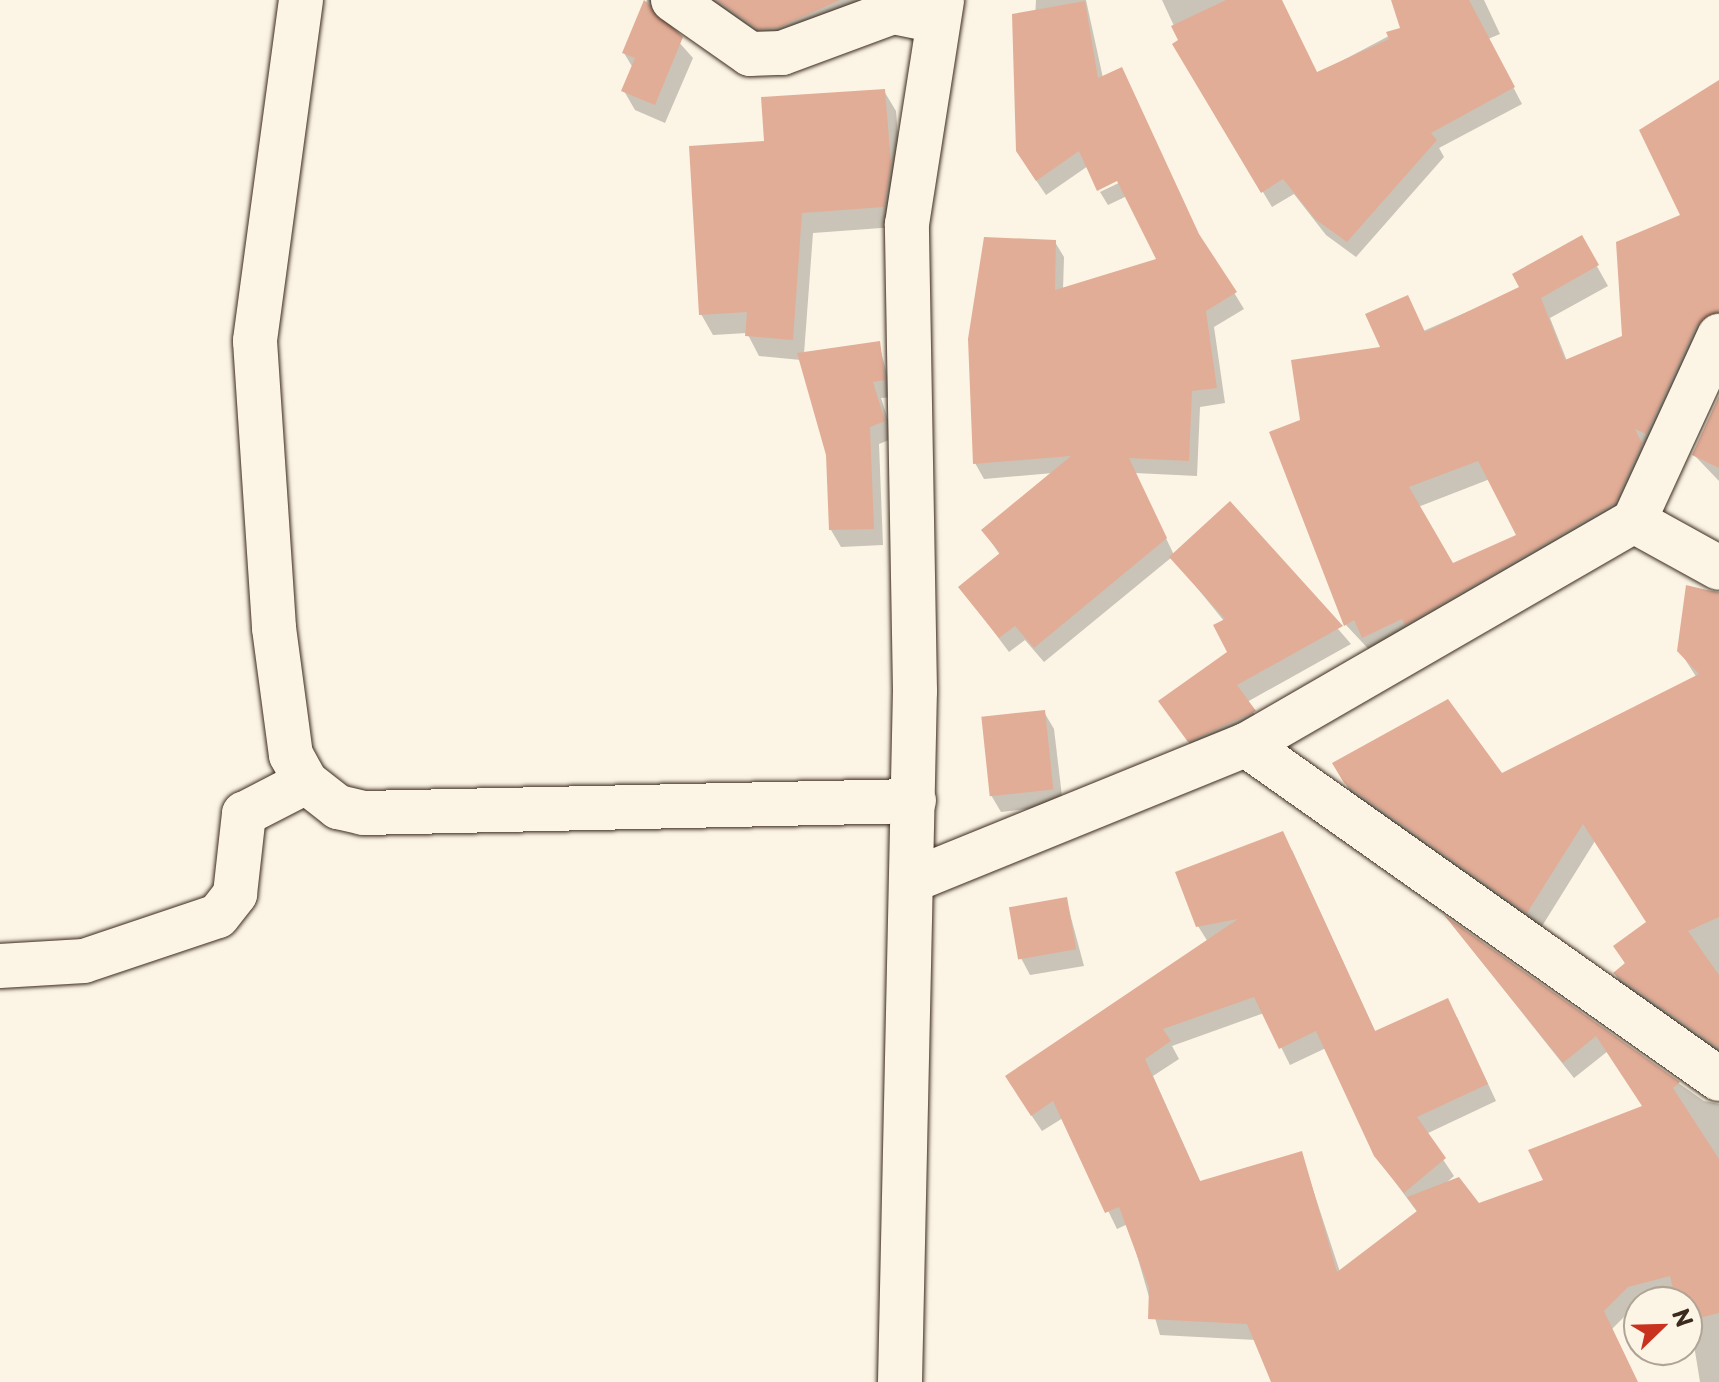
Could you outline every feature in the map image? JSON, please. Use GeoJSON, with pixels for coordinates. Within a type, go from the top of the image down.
{"type":"FeatureCollection","features":[{"type":"Feature","properties":{"kind":"street"},"geometry":{"type":"LineString","coordinates":[[301,0],[255,341],[274,628],[291,755],[306,782],[338,807],[363,813],[914,801]]}},
{"type":"Feature","properties":{"kind":"street"},"geometry":{"type":"LineString","coordinates":[[673,0],[750,54],[782,53],[893,12],[939,11],[907,224],[914,801],[900,1382]]}},
{"type":"Feature","properties":{"kind":"street"},"geometry":{"type":"LineString","coordinates":[[913,880],[1246,745],[1634,521],[1719,336]]}},
{"type":"Feature","properties":{"kind":"street"},"geometry":{"type":"LineString","coordinates":[[1634,521],[1719,568]]}},
{"type":"Feature","properties":{"kind":"street"},"geometry":{"type":"LineString","coordinates":[[1246,745],[1719,1079]]}},
{"type":"Feature","properties":{"kind":"street"},"geometry":{"type":"LineString","coordinates":[[0,966],[84,961],[218,916],[235,894],[244,814],[306,782]]}},
{"type":"Feature","properties":{"kind":"building"},"geometry":{"type":"Polygon","coordinates":[[[644,0],[683,37],[655,105],[621,91],[635,58],[622,53],[644,0]]]}},
{"type":"Feature","properties":{"kind":"building"},"geometry":{"type":"Polygon","coordinates":[[[717,0],[840,0],[777,28],[758,29],[717,0]]]}},
{"type":"Feature","properties":{"kind":"building"},"geometry":{"type":"Polygon","coordinates":[[[1226,0],[1282,0],[1317,72],[1389,39],[1386,32],[1400,28],[1391,0],[1469,0],[1515,87],[1431,133],[1437,140],[1347,242],[1315,219],[1283,179],[1261,193],[1172,44],[1178,40],[1171,26],[1226,0]]]}},
{"type":"Feature","properties":{"kind":"building"},"geometry":{"type":"Polygon","coordinates":[[[1085,1],[1098,78],[1122,67],[1199,234],[1237,292],[1206,311],[1217,388],[1192,391],[1189,461],[1129,458],[1167,538],[1034,648],[1015,626],[999,638],[958,587],[1000,553],[981,530],[1071,456],[973,464],[968,339],[984,237],[1056,240],[1055,290],[1156,259],[1117,181],[1097,191],[1079,151],[1036,181],[1016,151],[1012,14],[1085,1]]]}},
{"type":"Feature","properties":{"kind":"building"},"geometry":{"type":"Polygon","coordinates":[[[1719,80],[1719,311],[1696,326],[1646,434],[1635,429],[1642,443],[1615,503],[1405,625],[1402,619],[1362,638],[1354,620],[1344,626],[1269,432],[1300,420],[1291,360],[1380,347],[1365,314],[1408,295],[1425,332],[1519,287],[1512,274],[1582,235],[1599,265],[1541,298],[1565,360],[1622,336],[1616,242],[1680,215],[1639,130],[1719,80]],[[1478,461],[1409,487],[1453,563],[1516,535],[1478,461]]]}},
{"type":"Feature","properties":{"kind":"building"},"geometry":{"type":"Polygon","coordinates":[[[885,89],[891,164],[884,207],[802,213],[793,340],[745,336],[747,312],[699,315],[689,146],[764,141],[761,97],[885,89]]]}},
{"type":"Feature","properties":{"kind":"building"},"geometry":{"type":"Polygon","coordinates":[[[880,341],[885,380],[873,382],[885,421],[870,427],[874,529],[829,530],[826,455],[797,353],[880,341]]]}},
{"type":"Feature","properties":{"kind":"building"},"geometry":{"type":"Polygon","coordinates":[[[1719,396],[1719,468],[1692,455],[1719,396]]]}},
{"type":"Feature","properties":{"kind":"building"},"geometry":{"type":"Polygon","coordinates":[[[1230,501],[1343,626],[1237,685],[1256,711],[1188,742],[1158,701],[1227,652],[1213,625],[1225,619],[1169,557],[1230,501]]]}},
{"type":"Feature","properties":{"kind":"building"},"geometry":{"type":"Polygon","coordinates":[[[1686,585],[1719,593],[1719,917],[1688,931],[1719,975],[1719,1048],[1613,973],[1625,963],[1613,946],[1646,922],[1583,824],[1527,913],[1344,783],[1332,763],[1448,699],[1502,773],[1699,674],[1677,651],[1686,585]]]}},
{"type":"Feature","properties":{"kind":"building"},"geometry":{"type":"Polygon","coordinates":[[[1045,710],[1053,790],[990,796],[981,717],[1045,710]]]}},
{"type":"Feature","properties":{"kind":"building"},"geometry":{"type":"Polygon","coordinates":[[[1283,831],[1375,1031],[1448,998],[1488,1084],[1417,1117],[1446,1158],[1404,1193],[1374,1156],[1316,1031],[1279,1049],[1254,997],[1163,1029],[1171,1041],[1145,1059],[1200,1181],[1302,1151],[1337,1272],[1417,1211],[1407,1197],[1459,1177],[1479,1203],[1543,1180],[1528,1150],[1642,1106],[1596,1036],[1563,1063],[1444,915],[1680,1082],[1673,1088],[1719,1159],[1719,1313],[1703,1317],[1703,1286],[1672,1286],[1670,1276],[1623,1286],[1623,1292],[1604,1311],[1623,1351],[1623,1366],[1630,1366],[1638,1382],[1271,1382],[1247,1324],[1148,1319],[1149,1288],[1119,1207],[1105,1213],[1053,1101],[1031,1116],[1005,1076],[1238,919],[1196,927],[1175,872],[1283,831]]]}},
{"type":"Feature","properties":{"kind":"building"},"geometry":{"type":"Polygon","coordinates":[[[1067,897],[1076,949],[1018,959],[1009,907],[1067,897]]]}}]}
